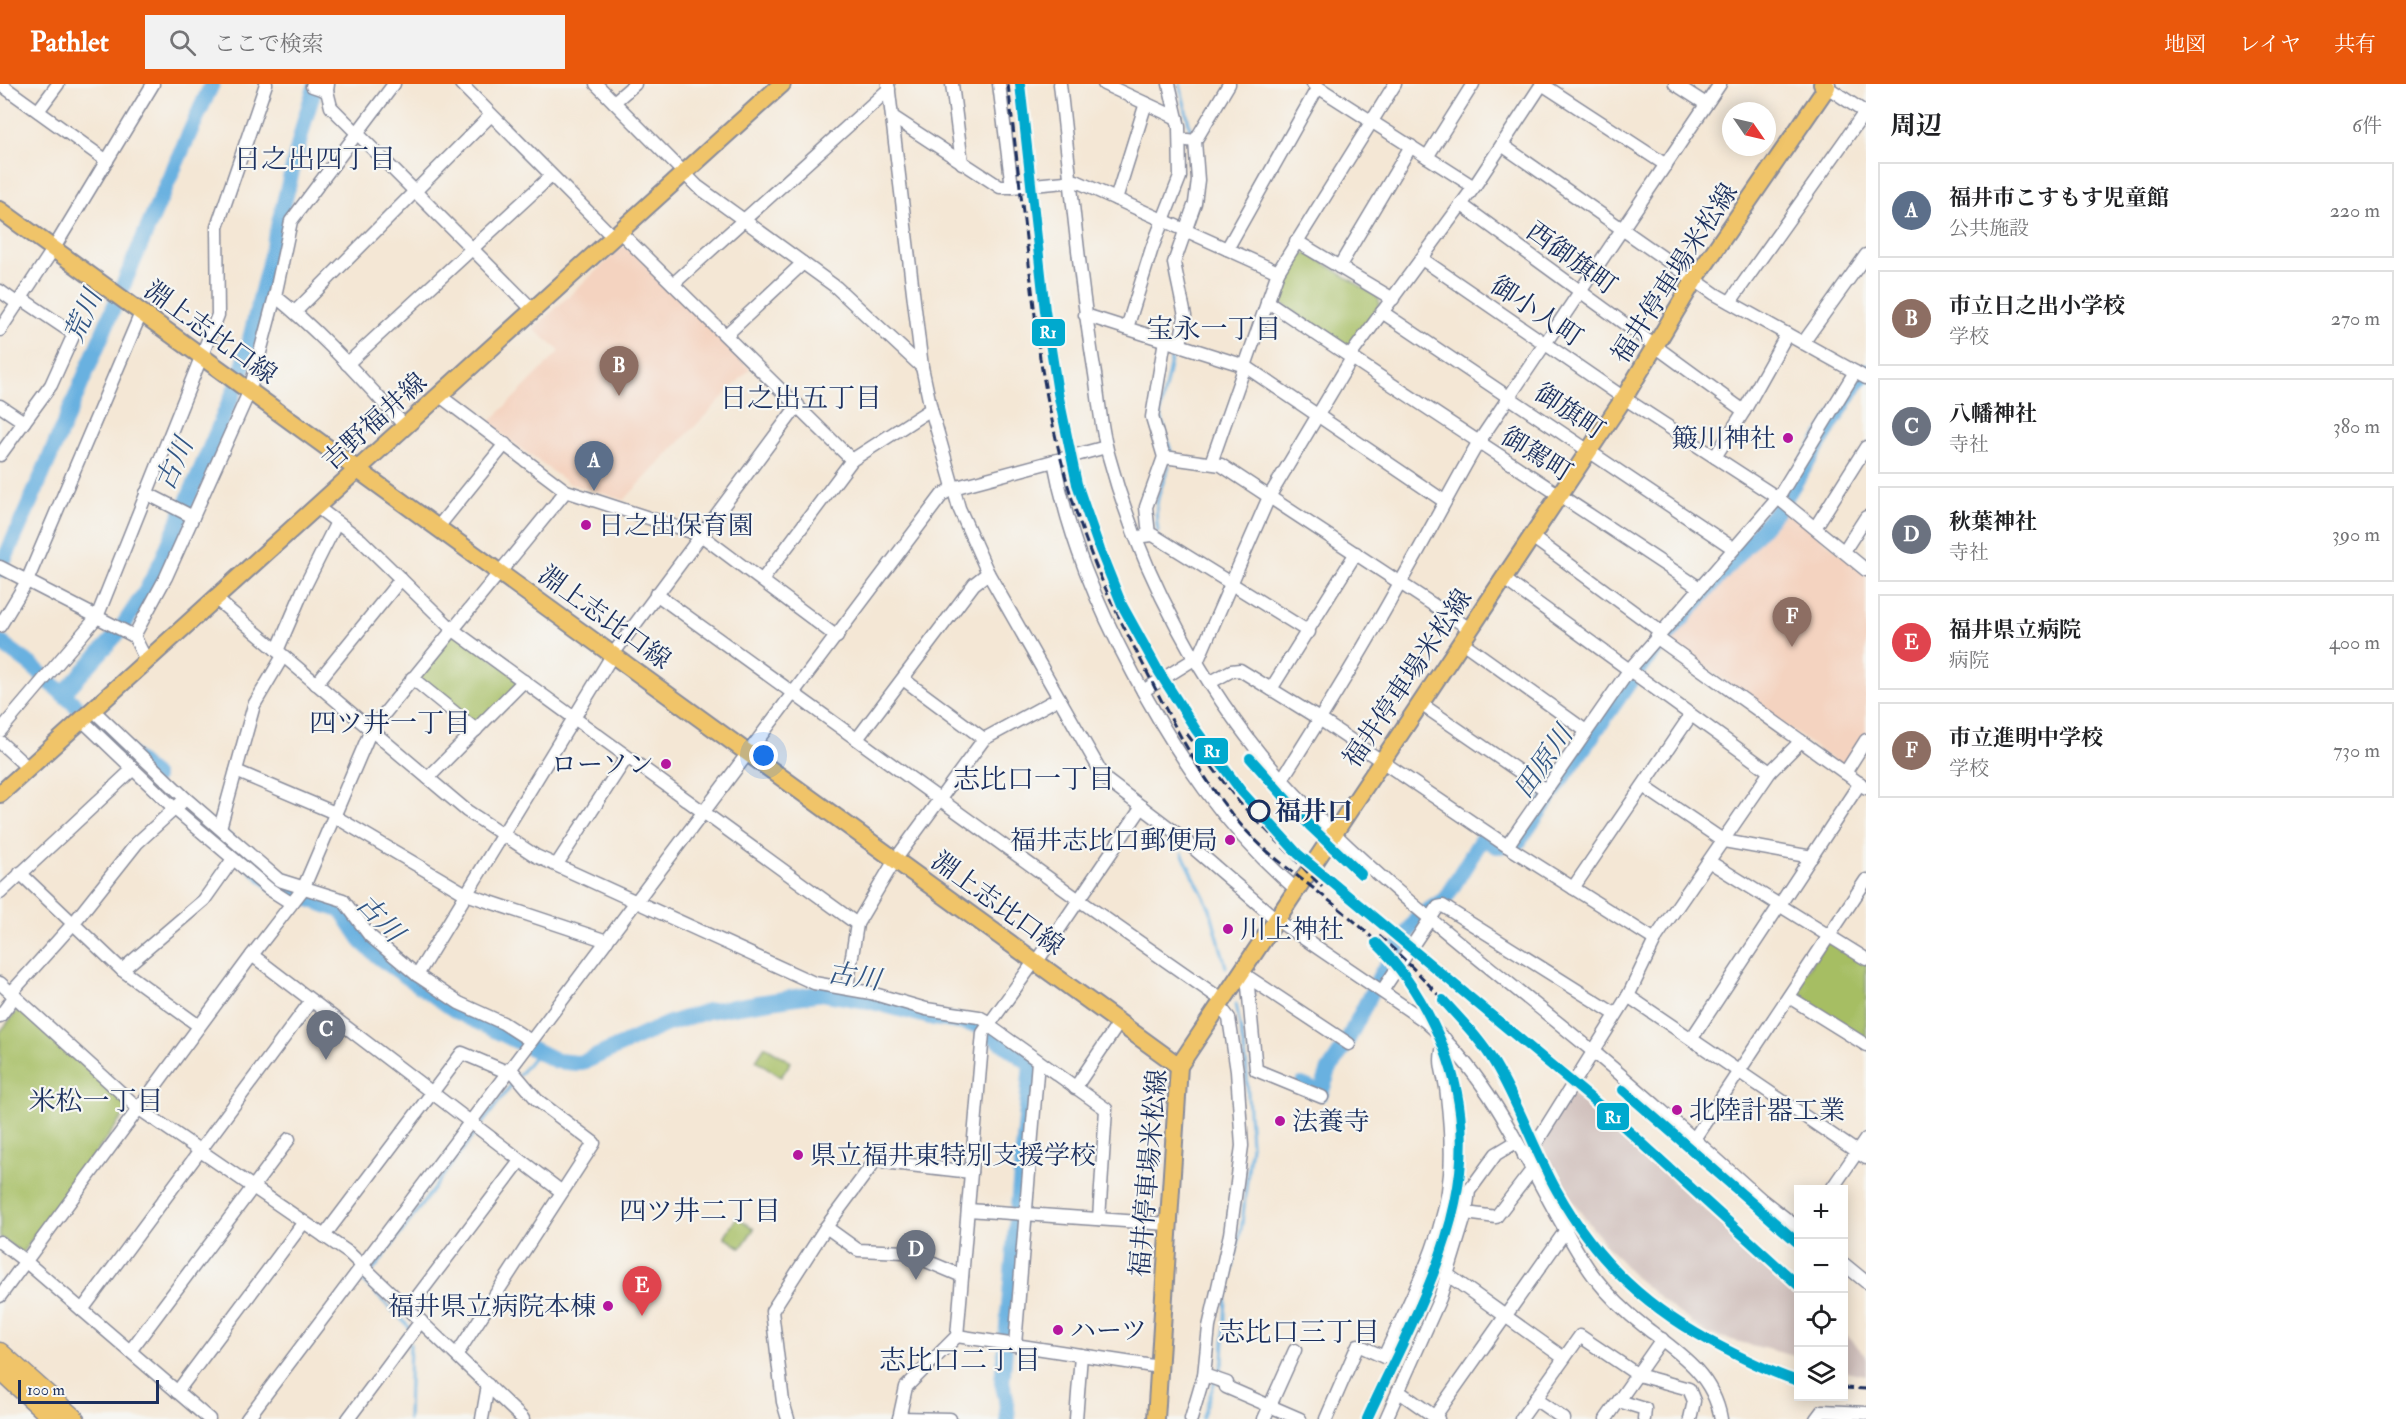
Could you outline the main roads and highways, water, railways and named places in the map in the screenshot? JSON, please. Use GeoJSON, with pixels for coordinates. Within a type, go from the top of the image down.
{"type":"FeatureCollection","features":[{"type":"Feature","properties":{"kind":"highway"},"geometry":{"type":"LineString","coordinates":[[0,1352],[75,1419]]}},
{"type":"Feature","properties":{"kind":"highway"},"geometry":{"type":"LineString","coordinates":[[0,1370],[53,1419]]}},
{"type":"Feature","properties":{"kind":"main road","name":"福井停車場米松線"},"geometry":{"type":"LineString","coordinates":[[1156,1419],[1179,1066],[1221,1003],[1244,974],[1335,832],[1624,398],[1695,279],[1826,85]]}},
{"type":"Feature","properties":{"kind":"main road","name":"吉野福井線"},"geometry":{"type":"LineString","coordinates":[[0,794],[534,311],[775,86]]}},
{"type":"Feature","properties":{"kind":"main road","name":"淵上志比口線"},"geometry":{"type":"LineString","coordinates":[[0,210],[499,570],[1179,1066]]}},
{"type":"Feature","properties":{"kind":"waterway","name":"荒川"},"geometry":{"type":"LineString","coordinates":[[0,569],[212,84]]}},
{"type":"Feature","properties":{"kind":"waterway","name":"古川"},"geometry":{"type":"LineString","coordinates":[[155,777],[63,694],[118,633],[146,591],[162,560],[233,394],[242,371],[305,119],[316,84]]}},
{"type":"Feature","properties":{"kind":"waterway"},"geometry":{"type":"LineString","coordinates":[[1180,84],[1191,133]]}},
{"type":"Feature","properties":{"kind":"waterway"},"geometry":{"type":"LineString","coordinates":[[1186,212],[1191,186]]}},
{"type":"Feature","properties":{"kind":"waterway"},"geometry":{"type":"LineString","coordinates":[[1173,287],[1169,266],[1174,247]]}},
{"type":"Feature","properties":{"kind":"waterway"},"geometry":{"type":"LineString","coordinates":[[1171,452],[1160,413],[1174,346]]}},
{"type":"Feature","properties":{"kind":"waterway","name":"田原川"},"geometry":{"type":"LineString","coordinates":[[1302,1085],[1321,1093],[1329,1070],[1344,1047],[1381,974],[1417,918],[1445,899],[1483,837],[1497,846],[1517,844],[1640,667],[1779,508],[1866,371]]}},
{"type":"Feature","properties":{"kind":"waterway"},"geometry":{"type":"LineString","coordinates":[[1158,531],[1157,505],[1169,466]]}},
{"type":"Feature","properties":{"kind":"waterway"},"geometry":{"type":"LineString","coordinates":[[0,642],[31,665],[63,694]]}},
{"type":"Feature","properties":{"kind":"waterway","name":"古川"},"geometry":{"type":"LineString","coordinates":[[216,832],[277,887],[342,911],[363,943],[381,959],[456,1011],[557,1061],[577,1063],[586,1061],[667,1024],[708,1011],[822,993],[873,1002],[934,1018],[978,1025],[1031,1064],[1002,1382],[1008,1419]]}},
{"type":"Feature","properties":{"kind":"waterway"},"geometry":{"type":"LineString","coordinates":[[1182,853],[1210,909],[1226,967]]}},
{"type":"Feature","properties":{"kind":"waterway"},"geometry":{"type":"LineString","coordinates":[[1218,1375],[1223,1361],[1226,1297],[1242,1224],[1251,1145],[1246,1061],[1236,1004]]}},
{"type":"Feature","properties":{"kind":"waterway"},"geometry":{"type":"LineString","coordinates":[[519,1075],[537,1053]]}},
{"type":"Feature","properties":{"kind":"waterway"},"geometry":{"type":"LineString","coordinates":[[481,1125],[515,1080]]}},
{"type":"Feature","properties":{"kind":"waterway"},"geometry":{"type":"LineString","coordinates":[[372,1272],[477,1130]]}},
{"type":"Feature","properties":{"kind":"waterway"},"geometry":{"type":"LineString","coordinates":[[368,1277],[364,1282],[410,1328]]}},
{"type":"Feature","properties":{"kind":"waterway"},"geometry":{"type":"LineString","coordinates":[[408,1419],[410,1343]]}},
{"type":"Feature","properties":{"kind":"waterway"},"geometry":{"type":"LineString","coordinates":[[1202,1419],[1215,1381]]}},
{"type":"Feature","properties":{"kind":"railway"},"geometry":{"type":"LineString","coordinates":[[1008,84],[1044,382],[1072,500],[1102,580],[1169,715],[1210,785],[1235,818],[1269,853],[1364,930],[1402,973],[1436,1031],[1457,1094],[1462,1127],[1462,1160],[1458,1194],[1451,1223],[1419,1309],[1367,1419]]}},
{"type":"Feature","properties":{"kind":"railway"},"geometry":{"type":"LineString","coordinates":[[1187,734],[1239,802],[1322,887]]}},
{"type":"Feature","properties":{"kind":"railway"},"geometry":{"type":"LineString","coordinates":[[1379,936],[1424,979],[1483,1046],[1507,1086],[1557,1191],[1573,1217],[1608,1263],[1649,1301],[1697,1334],[1751,1362],[1794,1380]]}},
{"type":"Feature","properties":{"kind":"railway"},"geometry":{"type":"LineString","coordinates":[[1848,1388],[1866,1389]]}},
{"type":"Feature","properties":{"kind":"place","name":"市立日之出小学校"},"geometry":{"type":"Point","coordinates":[619,396]}},
{"type":"Feature","properties":{"kind":"place","name":"簸川神社"},"geometry":{"type":"Point","coordinates":[1788,438]}},
{"type":"Feature","properties":{"kind":"place","name":"福井市こすもす児童館"},"geometry":{"type":"Point","coordinates":[594,491]}},
{"type":"Feature","properties":{"kind":"place","name":"日之出保育園"},"geometry":{"type":"Point","coordinates":[586,525]}},
{"type":"Feature","properties":{"kind":"place","name":"市立進明中学校"},"geometry":{"type":"Point","coordinates":[1792,647]}},
{"type":"Feature","properties":{"kind":"place","name":"ローソン"},"geometry":{"type":"Point","coordinates":[666,764]}},
{"type":"Feature","properties":{"kind":"place","name":"福井口"},"geometry":{"type":"Point","coordinates":[1259,811]}},
{"type":"Feature","properties":{"kind":"place","name":"福井志比口郵便局"},"geometry":{"type":"Point","coordinates":[1230,840]}},
{"type":"Feature","properties":{"kind":"place","name":"川上神社"},"geometry":{"type":"Point","coordinates":[1228,929]}},
{"type":"Feature","properties":{"kind":"place","name":"八幡神社"},"geometry":{"type":"Point","coordinates":[326,1060]}},
{"type":"Feature","properties":{"kind":"place","name":"北陸計器工業"},"geometry":{"type":"Point","coordinates":[1677,1110]}},
{"type":"Feature","properties":{"kind":"place","name":"法養寺"},"geometry":{"type":"Point","coordinates":[1280,1121]}},
{"type":"Feature","properties":{"kind":"place","name":"県立福井東特別支援学校"},"geometry":{"type":"Point","coordinates":[798,1155]}},
{"type":"Feature","properties":{"kind":"place","name":"秋葉神社"},"geometry":{"type":"Point","coordinates":[916,1280]}},
{"type":"Feature","properties":{"kind":"place","name":"福井県立病院本棟"},"geometry":{"type":"Point","coordinates":[608,1306]}},
{"type":"Feature","properties":{"kind":"place","name":"福井県立病院"},"geometry":{"type":"Point","coordinates":[642,1316]}},
{"type":"Feature","properties":{"kind":"place","name":"ハーツ"},"geometry":{"type":"Point","coordinates":[1058,1330]}},
{"type":"Feature","properties":{"kind":"district","name":"日之出四丁目"},"geometry":{"type":"Point","coordinates":[315,159]}},
{"type":"Feature","properties":{"kind":"district","name":"宝永一丁目"},"geometry":{"type":"Point","coordinates":[1214,329]}},
{"type":"Feature","properties":{"kind":"district","name":"日之出五丁目"},"geometry":{"type":"Point","coordinates":[801,398]}},
{"type":"Feature","properties":{"kind":"district","name":"四ツ井一丁目"},"geometry":{"type":"Point","coordinates":[390,723]}},
{"type":"Feature","properties":{"kind":"district","name":"志比口一丁目"},"geometry":{"type":"Point","coordinates":[1034,779]}},
{"type":"Feature","properties":{"kind":"district","name":"米松一丁目"},"geometry":{"type":"Point","coordinates":[96,1101]}},
{"type":"Feature","properties":{"kind":"district","name":"四ツ井二丁目"},"geometry":{"type":"Point","coordinates":[700,1211]}},
{"type":"Feature","properties":{"kind":"district","name":"志比口三丁目"},"geometry":{"type":"Point","coordinates":[1299,1332]}},
{"type":"Feature","properties":{"kind":"district","name":"志比口二丁目"},"geometry":{"type":"Point","coordinates":[960,1360]}}]}
